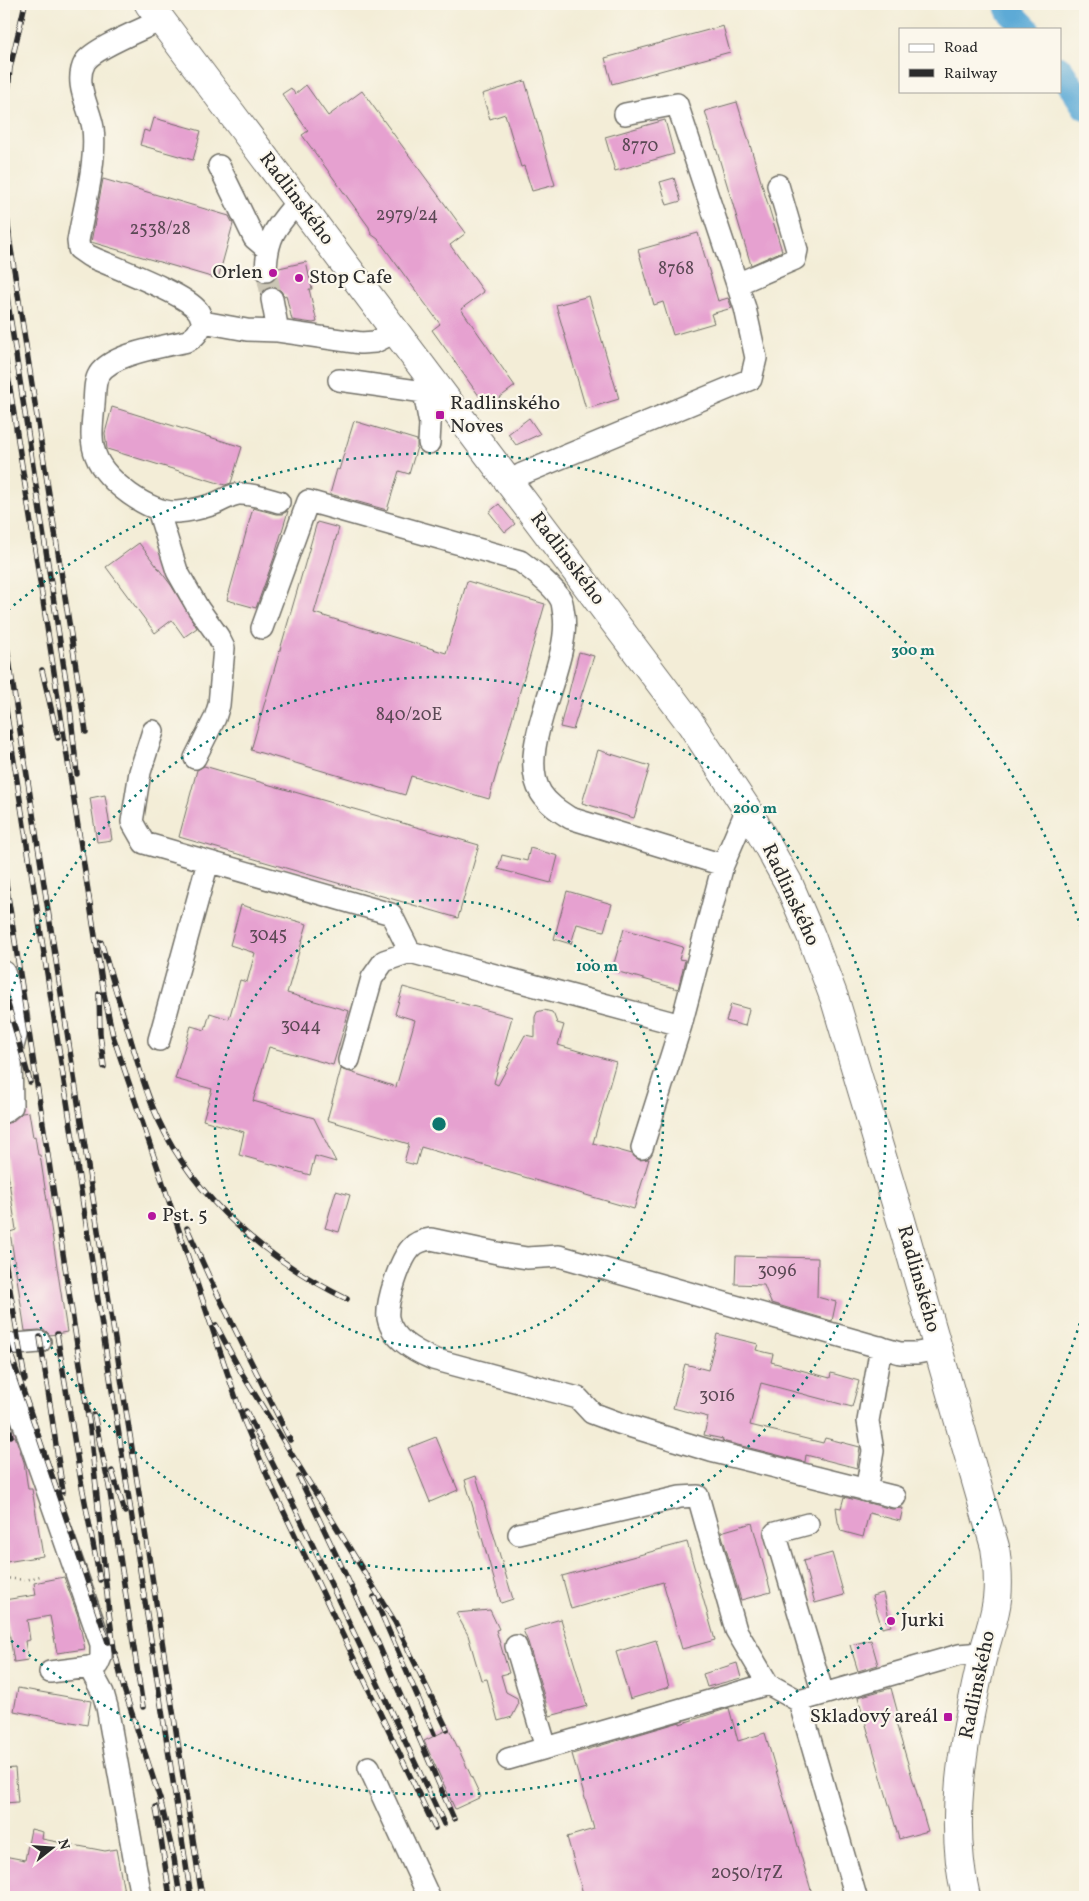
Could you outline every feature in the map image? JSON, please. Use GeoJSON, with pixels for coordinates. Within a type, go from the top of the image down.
{"type":"FeatureCollection","features":[{"type":"Feature","properties":{"kind":"main road","name":"Radlinského"},"geometry":{"type":"LineString","coordinates":[[155,12],[395,332],[430,389],[509,482],[691,724],[747,809],[788,882],[799,906],[835,1000],[939,1349],[989,1524],[998,1567],[995,1610],[982,1653],[958,1792],[956,1820],[966,1897]]}},
{"type":"Feature","properties":{"kind":"lane"},"geometry":{"type":"LineString","coordinates":[[155,12],[92,55],[83,66],[81,85],[90,116],[94,142],[78,241],[79,249],[89,256],[173,293],[190,303],[198,311],[203,322],[199,332],[187,342],[119,359],[106,366],[98,375],[95,387],[92,438],[96,457],[116,483],[147,505],[158,510],[175,512],[198,510],[238,494],[247,494],[279,502]]}},
{"type":"Feature","properties":{"kind":"lane"},"geometry":{"type":"LineString","coordinates":[[509,482],[522,474],[751,379],[756,358],[745,308],[677,104],[625,114]]}},
{"type":"Feature","properties":{"kind":"lane"},"geometry":{"type":"LineString","coordinates":[[219,166],[254,238],[267,250]]}},
{"type":"Feature","properties":{"kind":"lane"},"geometry":{"type":"LineString","coordinates":[[737,284],[795,259],[797,250],[778,184]]}},
{"type":"Feature","properties":{"kind":"lane"},"geometry":{"type":"LineString","coordinates":[[266,271],[267,250],[278,224],[298,201]]}},
{"type":"Feature","properties":{"kind":"lane"},"geometry":{"type":"LineString","coordinates":[[272,299],[278,331]]}},
{"type":"Feature","properties":{"kind":"lane"},"geometry":{"type":"LineString","coordinates":[[203,322],[247,330],[278,331],[361,344],[375,342],[395,332]]}},
{"type":"Feature","properties":{"kind":"lane"},"geometry":{"type":"LineString","coordinates":[[339,380],[430,389],[429,443]]}},
{"type":"Feature","properties":{"kind":"lane"},"geometry":{"type":"LineString","coordinates":[[262,628],[308,501],[520,561],[540,576],[562,600],[565,626],[563,647],[534,747],[535,772],[540,792],[555,809],[570,818],[723,865]]}},
{"type":"Feature","properties":{"kind":"lane"},"geometry":{"type":"LineString","coordinates":[[158,510],[177,571],[224,648],[219,705],[215,718],[195,758]]}},
{"type":"Feature","properties":{"kind":"lane"},"geometry":{"type":"LineString","coordinates":[[153,731],[140,772],[132,822],[144,843],[391,914],[410,952]]}},
{"type":"Feature","properties":{"kind":"lane"},"geometry":{"type":"LineString","coordinates":[[642,1148],[681,1025],[723,865],[747,809]]}},
{"type":"Feature","properties":{"kind":"lane"},"geometry":{"type":"LineString","coordinates":[[159,1040],[208,862]]}},
{"type":"Feature","properties":{"kind":"lane"},"geometry":{"type":"LineString","coordinates":[[349,1060],[372,978],[384,961],[410,952],[681,1025]]}},
{"type":"Feature","properties":{"kind":"lane"},"geometry":{"type":"LineString","coordinates":[[4,972],[18,1015],[19,1024],[12,1044],[11,1054],[12,1106],[4,1112]]}},
{"type":"Feature","properties":{"kind":"lane"},"geometry":{"type":"LineString","coordinates":[[895,1497],[711,1451],[592,1413],[578,1398],[432,1359],[405,1344],[388,1319],[389,1303],[395,1280],[410,1248],[420,1240],[431,1239],[519,1257],[559,1256],[900,1353],[917,1353],[939,1349]]}},
{"type":"Feature","properties":{"kind":"lane"},"geometry":{"type":"LineString","coordinates":[[4,1345],[40,1342]]}},
{"type":"Feature","properties":{"kind":"lane"},"geometry":{"type":"LineString","coordinates":[[866,1490],[873,1451],[868,1421],[882,1347]]}},
{"type":"Feature","properties":{"kind":"lane"},"geometry":{"type":"LineString","coordinates":[[4,1367],[101,1644],[101,1657],[98,1664],[89,1668],[50,1672]]}},
{"type":"Feature","properties":{"kind":"lane"},"geometry":{"type":"LineString","coordinates":[[519,1534],[680,1497],[698,1496],[736,1630],[768,1684],[799,1700],[959,1655],[982,1653]]}},
{"type":"Feature","properties":{"kind":"lane"},"geometry":{"type":"LineString","coordinates":[[808,1524],[774,1533],[823,1694]]}},
{"type":"Feature","properties":{"kind":"lane"},"geometry":{"type":"LineString","coordinates":[[516,1646],[546,1748]]}},
{"type":"Feature","properties":{"kind":"lane"},"geometry":{"type":"LineString","coordinates":[[89,1668],[103,1693],[107,1707],[141,1897]]}},
{"type":"Feature","properties":{"kind":"lane"},"geometry":{"type":"LineString","coordinates":[[508,1759],[768,1684]]}},
{"type":"Feature","properties":{"kind":"lane"},"geometry":{"type":"LineString","coordinates":[[799,1700],[856,1897]]}},
{"type":"Feature","properties":{"kind":"lane"},"geometry":{"type":"LineString","coordinates":[[100,1750],[123,1844],[132,1897]]}},
{"type":"Feature","properties":{"kind":"lane"},"geometry":{"type":"LineString","coordinates":[[369,1767],[429,1897]]}},
{"type":"Feature","properties":{"kind":"path"},"geometry":{"type":"LineString","coordinates":[[4,1578],[26,1580],[40,1576]]}},
{"type":"Feature","properties":{"kind":"building"},"geometry":{"type":"Polygon","coordinates":[[[723,26],[730,52],[612,84],[605,58],[723,26]]]}},
{"type":"Feature","properties":{"kind":"building"},"geometry":{"type":"Polygon","coordinates":[[[525,81],[555,185],[532,191],[524,166],[521,167],[505,114],[490,119],[482,94],[525,81]]]}},
{"type":"Feature","properties":{"kind":"building"},"geometry":{"type":"Polygon","coordinates":[[[306,85],[328,116],[362,91],[466,233],[450,245],[484,292],[461,309],[515,386],[487,407],[432,330],[440,324],[378,239],[371,234],[369,227],[302,135],[308,131],[282,94],[291,88],[295,94],[306,85]]]}},
{"type":"Feature","properties":{"kind":"building"},"geometry":{"type":"Polygon","coordinates":[[[737,102],[782,251],[751,265],[705,111],[737,102]]]}},
{"type":"Feature","properties":{"kind":"building"},"geometry":{"type":"Polygon","coordinates":[[[154,118],[201,131],[193,160],[140,145],[144,130],[150,132],[154,118]]]}},
{"type":"Feature","properties":{"kind":"building"},"geometry":{"type":"Polygon","coordinates":[[[665,120],[674,154],[615,171],[605,137],[665,120]]]}},
{"type":"Feature","properties":{"kind":"building"},"geometry":{"type":"Polygon","coordinates":[[[674,178],[681,201],[667,205],[660,182],[674,178]]]}},
{"type":"Feature","properties":{"kind":"building"},"geometry":{"type":"Polygon","coordinates":[[[103,179],[229,216],[233,224],[218,279],[91,242],[103,179]]]}},
{"type":"Feature","properties":{"kind":"building"},"geometry":{"type":"Polygon","coordinates":[[[698,233],[718,301],[728,298],[732,308],[711,314],[714,323],[673,335],[663,302],[654,305],[638,250],[698,233]]]}},
{"type":"Feature","properties":{"kind":"building"},"geometry":{"type":"Polygon","coordinates":[[[306,262],[312,289],[309,289],[317,322],[313,323],[292,320],[286,295],[284,296],[276,287],[269,287],[264,290],[262,282],[272,282],[277,277],[279,268],[306,262]]]}},
{"type":"Feature","properties":{"kind":"building"},"geometry":{"type":"Polygon","coordinates":[[[589,296],[619,399],[586,409],[556,305],[589,296]]]}},
{"type":"Feature","properties":{"kind":"building"},"geometry":{"type":"Polygon","coordinates":[[[112,407],[242,447],[231,483],[225,485],[107,449],[105,433],[112,407]]]}},
{"type":"Feature","properties":{"kind":"building"},"geometry":{"type":"Polygon","coordinates":[[[529,418],[540,434],[516,445],[508,434],[529,418]]]}},
{"type":"Feature","properties":{"kind":"building"},"geometry":{"type":"Polygon","coordinates":[[[354,421],[417,440],[417,447],[409,474],[399,471],[387,510],[330,494],[354,421]]]}},
{"type":"Feature","properties":{"kind":"building"},"geometry":{"type":"Polygon","coordinates":[[[499,504],[515,524],[505,532],[489,512],[499,504]]]}},
{"type":"Feature","properties":{"kind":"building"},"geometry":{"type":"Polygon","coordinates":[[[253,508],[276,514],[288,511],[256,608],[227,600],[253,508]]]}},
{"type":"Feature","properties":{"kind":"building"},"geometry":{"type":"Polygon","coordinates":[[[317,522],[339,528],[314,613],[446,653],[467,581],[545,604],[489,799],[411,776],[405,795],[251,750],[317,522]]]}},
{"type":"Feature","properties":{"kind":"building"},"geometry":{"type":"Polygon","coordinates":[[[139,543],[171,585],[197,628],[184,637],[172,620],[155,633],[106,567],[139,543]]]}},
{"type":"Feature","properties":{"kind":"building"},"geometry":{"type":"Polygon","coordinates":[[[579,652],[594,656],[580,699],[582,701],[573,730],[560,727],[579,652]]]}},
{"type":"Feature","properties":{"kind":"building"},"geometry":{"type":"Polygon","coordinates":[[[598,750],[650,766],[634,818],[582,803],[598,750]]]}},
{"type":"Feature","properties":{"kind":"building"},"geometry":{"type":"Polygon","coordinates":[[[204,766],[479,845],[458,918],[179,837],[197,770],[204,766]]]}},
{"type":"Feature","properties":{"kind":"building"},"geometry":{"type":"Polygon","coordinates":[[[105,795],[112,840],[97,842],[90,798],[105,795]]]}},
{"type":"Feature","properties":{"kind":"building"},"geometry":{"type":"Polygon","coordinates":[[[530,848],[558,856],[551,883],[498,869],[502,855],[527,861],[530,848]]]}},
{"type":"Feature","properties":{"kind":"building"},"geometry":{"type":"Polygon","coordinates":[[[567,891],[612,904],[604,931],[577,924],[571,944],[554,939],[567,891]]]}},
{"type":"Feature","properties":{"kind":"building"},"geometry":{"type":"Polygon","coordinates":[[[241,905],[307,924],[287,993],[349,1011],[333,1065],[269,1047],[253,1101],[314,1118],[336,1162],[315,1156],[310,1175],[239,1155],[244,1132],[203,1120],[212,1089],[175,1079],[191,1026],[205,1030],[210,1013],[229,1019],[240,980],[247,982],[255,953],[230,945],[241,905]]]}},
{"type":"Feature","properties":{"kind":"building"},"geometry":{"type":"Polygon","coordinates":[[[624,929],[683,947],[679,959],[685,960],[678,989],[612,970],[624,929]]]}},
{"type":"Feature","properties":{"kind":"building"},"geometry":{"type":"Polygon","coordinates":[[[403,987],[512,1017],[494,1083],[498,1085],[525,1035],[535,1037],[535,1017],[537,1012],[544,1010],[552,1012],[557,1023],[564,1025],[558,1045],[616,1062],[593,1143],[632,1154],[639,1160],[649,1159],[634,1209],[421,1147],[416,1165],[404,1162],[409,1144],[327,1120],[341,1069],[396,1087],[415,1020],[395,1014],[403,987]]]}},
{"type":"Feature","properties":{"kind":"building"},"geometry":{"type":"Polygon","coordinates":[[[731,1004],[749,1009],[745,1026],[726,1021],[731,1004]]]}},
{"type":"Feature","properties":{"kind":"building"},"geometry":{"type":"Polygon","coordinates":[[[29,1112],[33,1137],[35,1136],[38,1155],[40,1155],[67,1332],[50,1335],[46,1331],[25,1331],[10,1232],[16,1230],[4,1146],[4,1124],[12,1122],[22,1113],[29,1112]]]}},
{"type":"Feature","properties":{"kind":"building"},"geometry":{"type":"Polygon","coordinates":[[[336,1191],[350,1195],[339,1232],[325,1228],[336,1191]]]}},
{"type":"Feature","properties":{"kind":"building"},"geometry":{"type":"Polygon","coordinates":[[[736,1256],[818,1258],[817,1297],[836,1302],[832,1321],[771,1303],[764,1285],[735,1284],[736,1256]]]}},
{"type":"Feature","properties":{"kind":"building"},"geometry":{"type":"Polygon","coordinates":[[[717,1334],[758,1344],[756,1350],[773,1354],[771,1362],[830,1378],[831,1373],[859,1381],[852,1407],[761,1383],[750,1425],[823,1443],[825,1438],[860,1447],[857,1468],[806,1455],[805,1462],[722,1441],[723,1439],[704,1435],[708,1417],[673,1408],[685,1364],[708,1370],[717,1334]]]}},
{"type":"Feature","properties":{"kind":"building"},"geometry":{"type":"Polygon","coordinates":[[[15,1436],[24,1462],[28,1489],[32,1489],[43,1556],[6,1562],[4,1544],[4,1438],[15,1436]]]}},
{"type":"Feature","properties":{"kind":"building"},"geometry":{"type":"Polygon","coordinates":[[[436,1437],[458,1490],[430,1502],[408,1448],[436,1437]]]}},
{"type":"Feature","properties":{"kind":"building"},"geometry":{"type":"Polygon","coordinates":[[[476,1476],[513,1599],[501,1603],[465,1480],[476,1476]]]}},
{"type":"Feature","properties":{"kind":"building"},"geometry":{"type":"Polygon","coordinates":[[[844,1497],[892,1509],[903,1508],[900,1521],[869,1513],[863,1537],[841,1531],[836,1507],[841,1508],[844,1497]]]}},
{"type":"Feature","properties":{"kind":"building"},"geometry":{"type":"Polygon","coordinates":[[[752,1523],[771,1592],[741,1600],[721,1532],[752,1523]]]}},
{"type":"Feature","properties":{"kind":"building"},"geometry":{"type":"Polygon","coordinates":[[[687,1542],[715,1640],[682,1649],[663,1582],[571,1609],[562,1576],[687,1542]]]}},
{"type":"Feature","properties":{"kind":"building"},"geometry":{"type":"Polygon","coordinates":[[[832,1553],[844,1595],[815,1603],[803,1561],[832,1553]]]}},
{"type":"Feature","properties":{"kind":"building"},"geometry":{"type":"Polygon","coordinates":[[[64,1577],[78,1616],[85,1649],[57,1653],[50,1616],[27,1620],[30,1640],[25,1641],[28,1660],[14,1662],[4,1600],[36,1595],[34,1583],[64,1577]]]}},
{"type":"Feature","properties":{"kind":"building"},"geometry":{"type":"Polygon","coordinates":[[[883,1593],[891,1626],[882,1628],[872,1596],[883,1593]]]}},
{"type":"Feature","properties":{"kind":"building"},"geometry":{"type":"Polygon","coordinates":[[[490,1610],[499,1629],[496,1630],[509,1673],[501,1675],[506,1692],[517,1698],[518,1705],[512,1717],[498,1721],[487,1679],[481,1680],[468,1635],[456,1613],[490,1610]]]}},
{"type":"Feature","properties":{"kind":"building"},"geometry":{"type":"Polygon","coordinates":[[[561,1619],[587,1706],[550,1716],[523,1630],[561,1619]]]}},
{"type":"Feature","properties":{"kind":"building"},"geometry":{"type":"Polygon","coordinates":[[[656,1640],[669,1687],[630,1699],[616,1652],[656,1640]]]}},
{"type":"Feature","properties":{"kind":"building"},"geometry":{"type":"Polygon","coordinates":[[[871,1640],[878,1665],[858,1671],[850,1645],[871,1640]]]}},
{"type":"Feature","properties":{"kind":"building"},"geometry":{"type":"Polygon","coordinates":[[[737,1663],[741,1678],[707,1687],[703,1674],[737,1663]]]}},
{"type":"Feature","properties":{"kind":"building"},"geometry":{"type":"Polygon","coordinates":[[[18,1688],[91,1701],[87,1725],[14,1711],[18,1688]]]}},
{"type":"Feature","properties":{"kind":"building"},"geometry":{"type":"Polygon","coordinates":[[[891,1688],[898,1714],[894,1716],[928,1831],[899,1839],[858,1697],[891,1688]]]}},
{"type":"Feature","properties":{"kind":"building"},"geometry":{"type":"Polygon","coordinates":[[[729,1708],[738,1741],[765,1733],[813,1897],[584,1897],[567,1837],[594,1829],[572,1754],[680,1722],[680,1724],[729,1708]]]}},
{"type":"Feature","properties":{"kind":"building"},"geometry":{"type":"Polygon","coordinates":[[[449,1729],[481,1797],[455,1809],[424,1741],[449,1729]]]}},
{"type":"Feature","properties":{"kind":"building"},"geometry":{"type":"Polygon","coordinates":[[[15,1768],[18,1802],[4,1803],[4,1769],[15,1768]]]}},
{"type":"Feature","properties":{"kind":"building"},"geometry":{"type":"Polygon","coordinates":[[[31,1829],[43,1832],[42,1839],[105,1851],[116,1849],[125,1897],[4,1897],[4,1856],[25,1860],[31,1829]]]}},
{"type":"Feature","properties":{"kind":"waterway"},"geometry":{"type":"LineString","coordinates":[[1006,4],[1009,11],[1026,28]]}},
{"type":"Feature","properties":{"kind":"waterway"},"geometry":{"type":"LineString","coordinates":[[1062,72],[1085,107]]}},
{"type":"Feature","properties":{"kind":"tunnel"},"geometry":{"type":"LineString","coordinates":[[266,271],[272,299]]}},
{"type":"Feature","properties":{"kind":"railway"},"geometry":{"type":"LineString","coordinates":[[4,139],[10,68],[25,4]]}},
{"type":"Feature","properties":{"kind":"railway"},"geometry":{"type":"LineString","coordinates":[[4,191],[10,243],[86,732]]}},
{"type":"Feature","properties":{"kind":"railway"},"geometry":{"type":"LineString","coordinates":[[4,277],[70,707],[77,774]]}},
{"type":"Feature","properties":{"kind":"railway"},"geometry":{"type":"LineString","coordinates":[[4,350],[104,994],[113,1036],[243,1419],[272,1487],[435,1828]]}},
{"type":"Feature","properties":{"kind":"railway"},"geometry":{"type":"LineString","coordinates":[[4,628],[202,1897]]}},
{"type":"Feature","properties":{"kind":"railway"},"geometry":{"type":"LineString","coordinates":[[42,670],[58,738]]}},
{"type":"Feature","properties":{"kind":"railway"},"geometry":{"type":"LineString","coordinates":[[4,697],[191,1897]]}},
{"type":"Feature","properties":{"kind":"railway"},"geometry":{"type":"LineString","coordinates":[[4,870],[90,1429],[114,1649],[124,1689],[160,1799],[174,1858],[180,1897]]}},
{"type":"Feature","properties":{"kind":"railway"},"geometry":{"type":"LineString","coordinates":[[101,942],[150,1100],[174,1149],[192,1176],[214,1202],[263,1247],[289,1266],[347,1299]]}},
{"type":"Feature","properties":{"kind":"railway"},"geometry":{"type":"LineString","coordinates":[[4,990],[30,1082]]}},
{"type":"Feature","properties":{"kind":"railway"},"geometry":{"type":"LineString","coordinates":[[99,994],[100,1033],[104,1067]]}},
{"type":"Feature","properties":{"kind":"railway"},"geometry":{"type":"LineString","coordinates":[[187,1228],[211,1281],[290,1440]]}},
{"type":"Feature","properties":{"kind":"railway"},"geometry":{"type":"LineString","coordinates":[[4,1254],[25,1380]]}},
{"type":"Feature","properties":{"kind":"railway"},"geometry":{"type":"LineString","coordinates":[[216,1325],[241,1372],[395,1622],[447,1729]]}},
{"type":"Feature","properties":{"kind":"railway"},"geometry":{"type":"LineString","coordinates":[[4,1334],[108,1642]]}},
{"type":"Feature","properties":{"kind":"railway"},"geometry":{"type":"LineString","coordinates":[[57,1334],[81,1481],[100,1580]]}},
{"type":"Feature","properties":{"kind":"railway"},"geometry":{"type":"LineString","coordinates":[[40,1337],[63,1492]]}},
{"type":"Feature","properties":{"kind":"railway"},"geometry":{"type":"LineString","coordinates":[[4,1397],[11,1436]]}},
{"type":"Feature","properties":{"kind":"railway"},"geometry":{"type":"LineString","coordinates":[[246,1411],[296,1510],[444,1824]]}},
{"type":"Feature","properties":{"kind":"railway"},"geometry":{"type":"LineString","coordinates":[[94,1415],[109,1486],[143,1707]]}},
{"type":"Feature","properties":{"kind":"railway"},"geometry":{"type":"LineString","coordinates":[[112,1471],[125,1512]]}},
{"type":"Feature","properties":{"kind":"railway"},"geometry":{"type":"LineString","coordinates":[[299,1477],[378,1643],[454,1819]]}},
{"type":"Feature","properties":{"kind":"railway"},"geometry":{"type":"LineString","coordinates":[[374,1597],[434,1734]]}},
{"type":"Feature","properties":{"kind":"railway"},"geometry":{"type":"LineString","coordinates":[[156,1807],[170,1897]]}},
{"type":"Feature","properties":{"kind":"place","name":"Orlen"},"geometry":{"type":"Point","coordinates":[273,273]}},
{"type":"Feature","properties":{"kind":"place","name":"Stop Cafe"},"geometry":{"type":"Point","coordinates":[299,278]}},
{"type":"Feature","properties":{"kind":"place","name":"Radlinského Noves"},"geometry":{"type":"Point","coordinates":[440,415]}},
{"type":"Feature","properties":{"kind":"place","name":"Pst. 5"},"geometry":{"type":"Point","coordinates":[152,1216]}},
{"type":"Feature","properties":{"kind":"place","name":"Jurki"},"geometry":{"type":"Point","coordinates":[891,1621]}},
{"type":"Feature","properties":{"kind":"place","name":"Skladový areál"},"geometry":{"type":"Point","coordinates":[948,1717]}}]}
